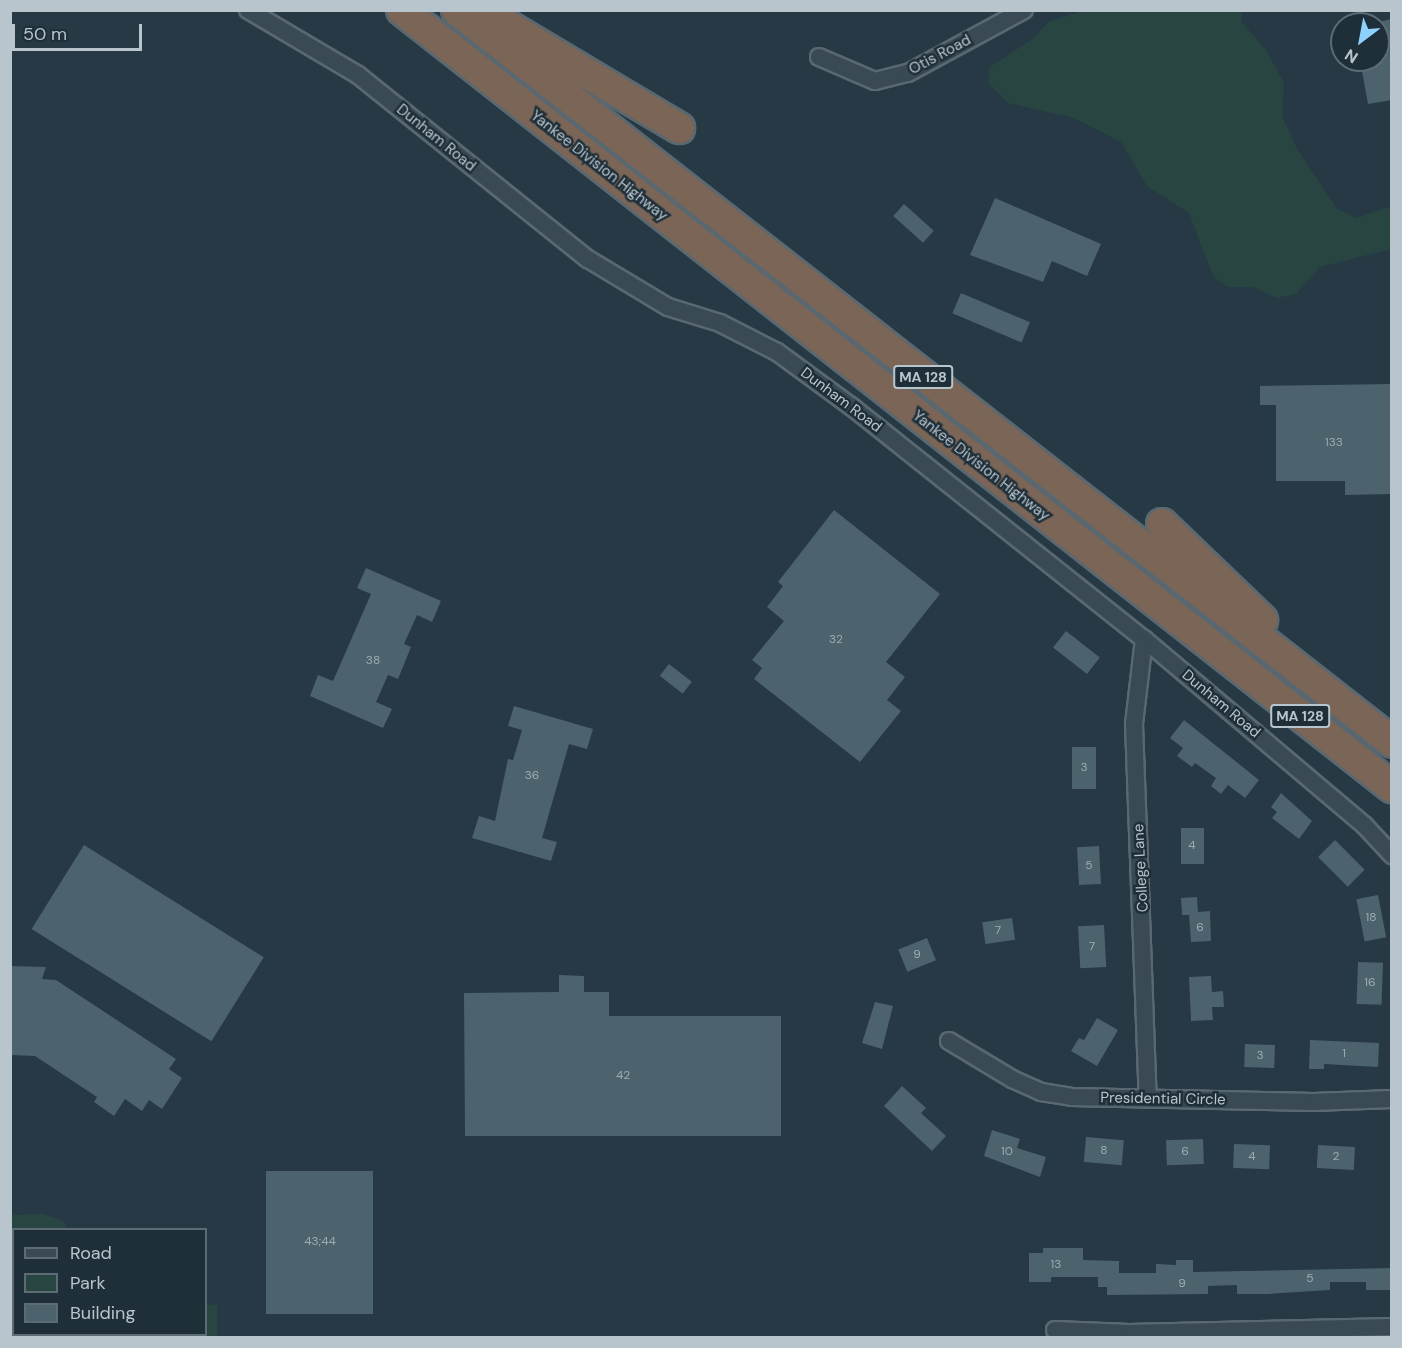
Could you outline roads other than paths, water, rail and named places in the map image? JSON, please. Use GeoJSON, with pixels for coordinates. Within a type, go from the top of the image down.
{"type":"FeatureCollection","features":[{"type":"Feature","properties":{"kind":"highway","name":"Yankee Division Highway"},"geometry":{"type":"LineString","coordinates":[[402,10],[1392,787]]}},
{"type":"Feature","properties":{"kind":"highway","name":"MA 128"},"geometry":{"type":"LineString","coordinates":[[457,10],[1392,742]]}},
{"type":"Feature","properties":{"kind":"highway"},"geometry":{"type":"LineString","coordinates":[[482,10],[679,128]]}},
{"type":"Feature","properties":{"kind":"highway"},"geometry":{"type":"LineString","coordinates":[[1162,524],[1261,620],[1392,732]]}},
{"type":"Feature","properties":{"kind":"highway"},"geometry":{"type":"LineString","coordinates":[[1361,763],[1392,803]]}},
{"type":"Feature","properties":{"kind":"street","name":"Dunham Road"},"geometry":{"type":"LineString","coordinates":[[248,10],[358,75],[588,260],[668,307],[720,323],[777,352],[1144,639],[1365,826],[1392,855]]}},
{"type":"Feature","properties":{"kind":"street","name":"Otis Road"},"geometry":{"type":"LineString","coordinates":[[819,57],[875,81],[908,74],[1024,10]]}},
{"type":"Feature","properties":{"kind":"street","name":"College Lane"},"geometry":{"type":"LineString","coordinates":[[1144,639],[1134,724],[1148,1098]]}},
{"type":"Feature","properties":{"kind":"street","name":"Presidential Circle"},"geometry":{"type":"LineString","coordinates":[[949,1041],[1041,1092],[1148,1098],[1314,1102],[1392,1099]]}},
{"type":"Feature","properties":{"kind":"street"},"geometry":{"type":"LineString","coordinates":[[1055,1330],[1129,1333],[1392,1327]]}}]}
